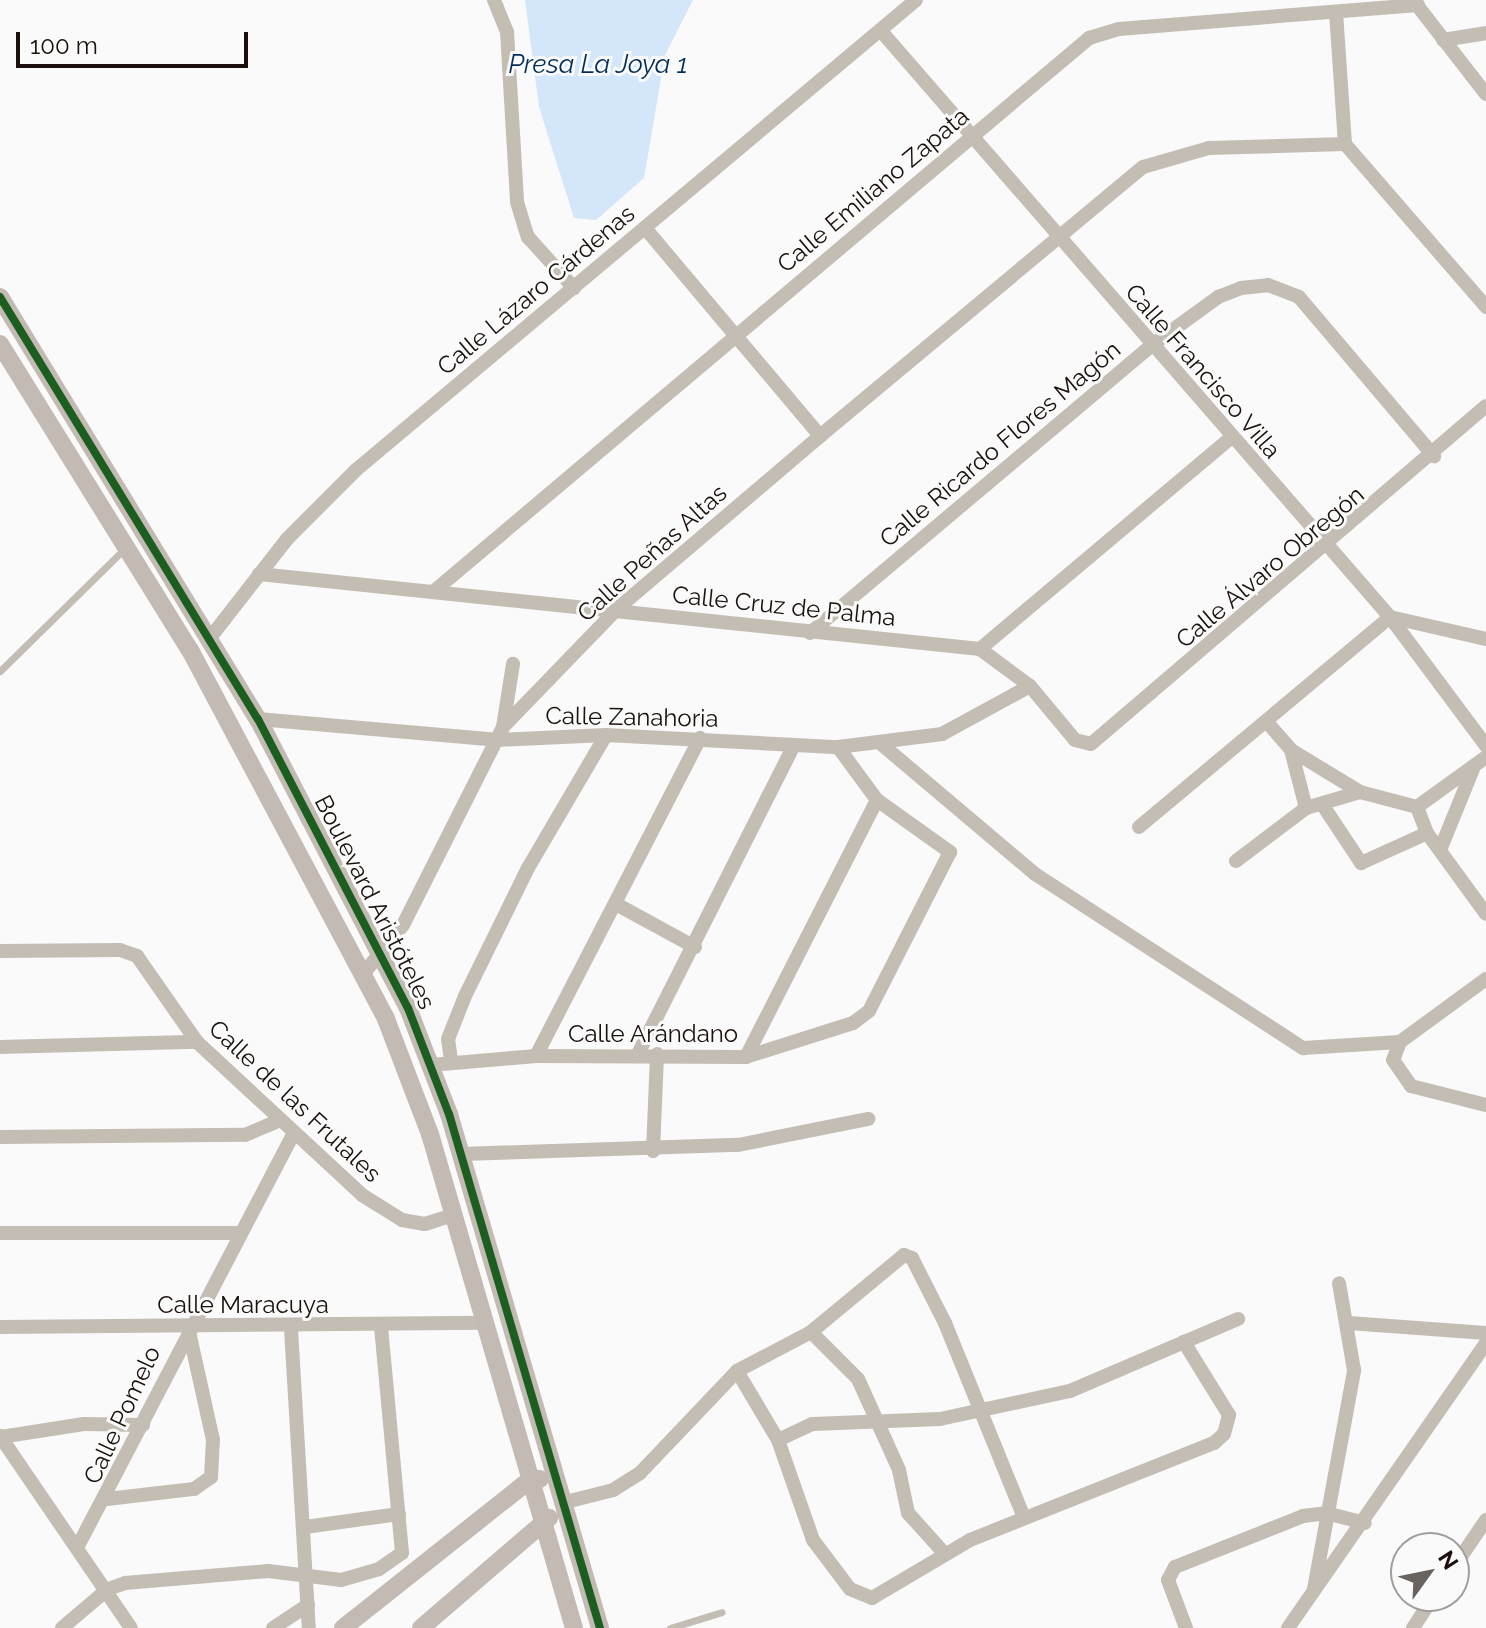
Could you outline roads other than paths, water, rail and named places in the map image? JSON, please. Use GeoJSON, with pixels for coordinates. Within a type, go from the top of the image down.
{"type":"FeatureCollection","features":[{"type":"Feature","properties":{"kind":"street"},"geometry":{"type":"LineString","coordinates":[[494,0],[507,32],[517,202],[528,237],[574,288]]}},
{"type":"Feature","properties":{"kind":"street","name":"Calle Lázaro Cárdenas"},"geometry":{"type":"LineString","coordinates":[[210,638],[259,574],[356,470],[916,0]]}},
{"type":"Feature","properties":{"kind":"street"},"geometry":{"type":"LineString","coordinates":[[1416,2],[1486,94]]}},
{"type":"Feature","properties":{"kind":"street","name":"Calle Emiliano Zapata"},"geometry":{"type":"LineString","coordinates":[[433,592],[968,138],[1097,33],[1416,2]]}},
{"type":"Feature","properties":{"kind":"street"},"geometry":{"type":"LineString","coordinates":[[1336,12],[1345,144],[1486,307]]}},
{"type":"Feature","properties":{"kind":"street","name":"Calle Francisco Villa"},"geometry":{"type":"LineString","coordinates":[[881,31],[968,138],[1390,617],[1486,746]]}},
{"type":"Feature","properties":{"kind":"street"},"geometry":{"type":"LineString","coordinates":[[1443,40],[1486,33]]}},
{"type":"Feature","properties":{"kind":"street","name":"Calle Peñas Altas"},"geometry":{"type":"LineString","coordinates":[[364,973],[403,925],[499,733],[617,609],[820,436],[1143,167],[1182,152],[1345,144]]}},
{"type":"Feature","properties":{"kind":"street"},"geometry":{"type":"LineString","coordinates":[[645,228],[820,436]]}},
{"type":"Feature","properties":{"kind":"street","name":"Calle Ricardo Flores Magón"},"geometry":{"type":"LineString","coordinates":[[810,633],[1152,345],[1218,297],[1241,288],[1286,289],[1434,456]]}},
{"type":"Feature","properties":{"kind":"street","name":"Boulevard Aristóteles"},"geometry":{"type":"LineString","coordinates":[[0,297],[258,719],[382,953],[430,1065],[461,1154],[561,1505],[600,1628]]}},
{"type":"Feature","properties":{"kind":"street","name":"Boulevard Aristóteles"},"geometry":{"type":"LineString","coordinates":[[0,344],[190,650],[364,973],[430,1134],[574,1628]]}},
{"type":"Feature","properties":{"kind":"street","name":"Calle Álvaro Obregón"},"geometry":{"type":"LineString","coordinates":[[1030,686],[1075,740],[1091,744],[1102,739],[1434,456],[1486,406]]}},
{"type":"Feature","properties":{"kind":"street"},"geometry":{"type":"LineString","coordinates":[[1030,686],[980,649],[1232,437]]}},
{"type":"Feature","properties":{"kind":"street","name":"Calle Cruz de Palma"},"geometry":{"type":"LineString","coordinates":[[259,574],[980,649]]}},
{"type":"Feature","properties":{"kind":"street"},"geometry":{"type":"LineString","coordinates":[[1139,827],[1390,617],[1486,639]]}},
{"type":"Feature","properties":{"kind":"street"},"geometry":{"type":"LineString","coordinates":[[499,733],[513,664]]}},
{"type":"Feature","properties":{"kind":"street","name":"Calle Zanahoria"},"geometry":{"type":"LineString","coordinates":[[258,719],[838,747],[942,734],[1030,686]]}},
{"type":"Feature","properties":{"kind":"street"},"geometry":{"type":"LineString","coordinates":[[1266,721],[1291,750],[1360,792],[1417,807]]}},
{"type":"Feature","properties":{"kind":"street"},"geometry":{"type":"LineString","coordinates":[[451,1060],[448,1039],[465,996],[528,868],[606,735]]}},
{"type":"Feature","properties":{"kind":"street"},"geometry":{"type":"LineString","coordinates":[[536,1056],[700,738]]}},
{"type":"Feature","properties":{"kind":"street"},"geometry":{"type":"LineString","coordinates":[[880,743],[1035,874],[1303,1048],[1400,1042]]}},
{"type":"Feature","properties":{"kind":"street"},"geometry":{"type":"LineString","coordinates":[[638,1054],[695,947],[794,745]]}},
{"type":"Feature","properties":{"kind":"street"},"geometry":{"type":"LineString","coordinates":[[746,1057],[877,800],[838,747]]}},
{"type":"Feature","properties":{"kind":"street"},"geometry":{"type":"LineString","coordinates":[[1291,750],[1306,808]]}},
{"type":"Feature","properties":{"kind":"street"},"geometry":{"type":"LineString","coordinates":[[1417,807],[1480,761]]}},
{"type":"Feature","properties":{"kind":"street"},"geometry":{"type":"LineString","coordinates":[[1440,850],[1480,761]]}},
{"type":"Feature","properties":{"kind":"street"},"geometry":{"type":"LineString","coordinates":[[1236,861],[1306,808],[1360,792]]}},
{"type":"Feature","properties":{"kind":"street","name":"Calle Arándano"},"geometry":{"type":"LineString","coordinates":[[430,1065],[451,1060],[536,1056],[657,1054],[746,1057],[839,1029],[869,1011],[950,864],[944,844],[877,800]]}},
{"type":"Feature","properties":{"kind":"street"},"geometry":{"type":"LineString","coordinates":[[1322,804],[1361,863],[1427,833]]}},
{"type":"Feature","properties":{"kind":"street"},"geometry":{"type":"LineString","coordinates":[[1417,807],[1427,833],[1486,914]]}},
{"type":"Feature","properties":{"kind":"street"},"geometry":{"type":"LineString","coordinates":[[616,904],[695,947]]}},
{"type":"Feature","properties":{"kind":"street","name":"Calle de las Frutales"},"geometry":{"type":"LineString","coordinates":[[0,951],[131,953],[149,967],[197,1042],[278,1121],[362,1195],[402,1220],[425,1224],[452,1215]]}},
{"type":"Feature","properties":{"kind":"street"},"geometry":{"type":"LineString","coordinates":[[1486,979],[1400,1042],[1393,1060],[1411,1086],[1486,1105]]}},
{"type":"Feature","properties":{"kind":"street"},"geometry":{"type":"LineString","coordinates":[[0,1047],[197,1042]]}},
{"type":"Feature","properties":{"kind":"street"},"geometry":{"type":"LineString","coordinates":[[653,1151],[657,1054]]}},
{"type":"Feature","properties":{"kind":"street"},"geometry":{"type":"LineString","coordinates":[[461,1154],[653,1151],[783,1139],[868,1119]]}},
{"type":"Feature","properties":{"kind":"street"},"geometry":{"type":"LineString","coordinates":[[0,1137],[245,1135],[278,1121]]}},
{"type":"Feature","properties":{"kind":"street","name":"Calle Pomelo"},"geometry":{"type":"LineString","coordinates":[[79,1544],[107,1499],[236,1233],[293,1134]]}},
{"type":"Feature","properties":{"kind":"street"},"geometry":{"type":"LineString","coordinates":[[0,1233],[236,1233]]}},
{"type":"Feature","properties":{"kind":"street"},"geometry":{"type":"LineString","coordinates":[[421,1628],[543,1528],[561,1505],[613,1490],[640,1473],[737,1371],[770,1348],[811,1332],[904,1255],[936,1305],[982,1408],[1024,1518]]}},
{"type":"Feature","properties":{"kind":"street"},"geometry":{"type":"LineString","coordinates":[[1314,1591],[1326,1513],[1351,1403],[1349,1323],[1339,1283]]}},
{"type":"Feature","properties":{"kind":"street"},"geometry":{"type":"LineString","coordinates":[[778,1440],[813,1424],[940,1419],[1070,1391],[1238,1319]]}},
{"type":"Feature","properties":{"kind":"street","name":"Calle Maracuya"},"geometry":{"type":"LineString","coordinates":[[0,1327],[291,1329],[485,1323]]}},
{"type":"Feature","properties":{"kind":"street"},"geometry":{"type":"LineString","coordinates":[[1349,1323],[1486,1333]]}},
{"type":"Feature","properties":{"kind":"street"},"geometry":{"type":"LineString","coordinates":[[107,1499],[194,1489],[211,1477],[213,1440],[188,1327]]}},
{"type":"Feature","properties":{"kind":"street"},"geometry":{"type":"LineString","coordinates":[[381,1327],[402,1546],[409,1575]]}},
{"type":"Feature","properties":{"kind":"street"},"geometry":{"type":"LineString","coordinates":[[291,1329],[309,1628]]}},
{"type":"Feature","properties":{"kind":"street"},"geometry":{"type":"LineString","coordinates":[[811,1332],[844,1358],[878,1421],[899,1470],[908,1513],[944,1553]]}},
{"type":"Feature","properties":{"kind":"street"},"geometry":{"type":"LineString","coordinates":[[737,1371],[778,1440],[813,1540],[861,1596],[890,1591],[944,1553],[1224,1434],[1229,1415],[1224,1403],[1184,1342]]}},
{"type":"Feature","properties":{"kind":"street"},"geometry":{"type":"LineString","coordinates":[[1288,1628],[1365,1523],[1486,1343]]}},
{"type":"Feature","properties":{"kind":"street"},"geometry":{"type":"LineString","coordinates":[[508,1397],[503,1405],[519,1474],[508,1497]]}},
{"type":"Feature","properties":{"kind":"street"},"geometry":{"type":"LineString","coordinates":[[131,1628],[79,1544],[0,1437],[84,1424],[143,1425]]}},
{"type":"Feature","properties":{"kind":"street"},"geometry":{"type":"LineString","coordinates":[[343,1628],[531,1479],[540,1479],[561,1505]]}},
{"type":"Feature","properties":{"kind":"street"},"geometry":{"type":"LineString","coordinates":[[1186,1628],[1168,1580],[1175,1567],[1286,1521],[1326,1513],[1365,1523]]}},
{"type":"Feature","properties":{"kind":"street"},"geometry":{"type":"LineString","coordinates":[[305,1527],[399,1514]]}},
{"type":"Feature","properties":{"kind":"street"},"geometry":{"type":"LineString","coordinates":[[1470,1544],[1486,1520]]}},
{"type":"Feature","properties":{"kind":"street"},"geometry":{"type":"LineString","coordinates":[[62,1628],[108,1589],[308,1573],[341,1580],[379,1569],[402,1546]]}},
{"type":"Feature","properties":{"kind":"street"},"geometry":{"type":"LineString","coordinates":[[273,1628],[308,1605]]}},
{"type":"Feature","properties":{"kind":"lane"},"geometry":{"type":"LineString","coordinates":[[0,671],[125,548]]}},
{"type":"Feature","properties":{"kind":"lane"},"geometry":{"type":"LineString","coordinates":[[670,1628],[722,1612]]}},
{"type":"Feature","properties":{"kind":"water","name":"Presa La Joya 1"},"geometry":{"type":"Polygon","coordinates":[[[525,0],[693,0],[665,55],[644,178],[596,220],[574,218],[539,107],[525,0]]]}}]}
